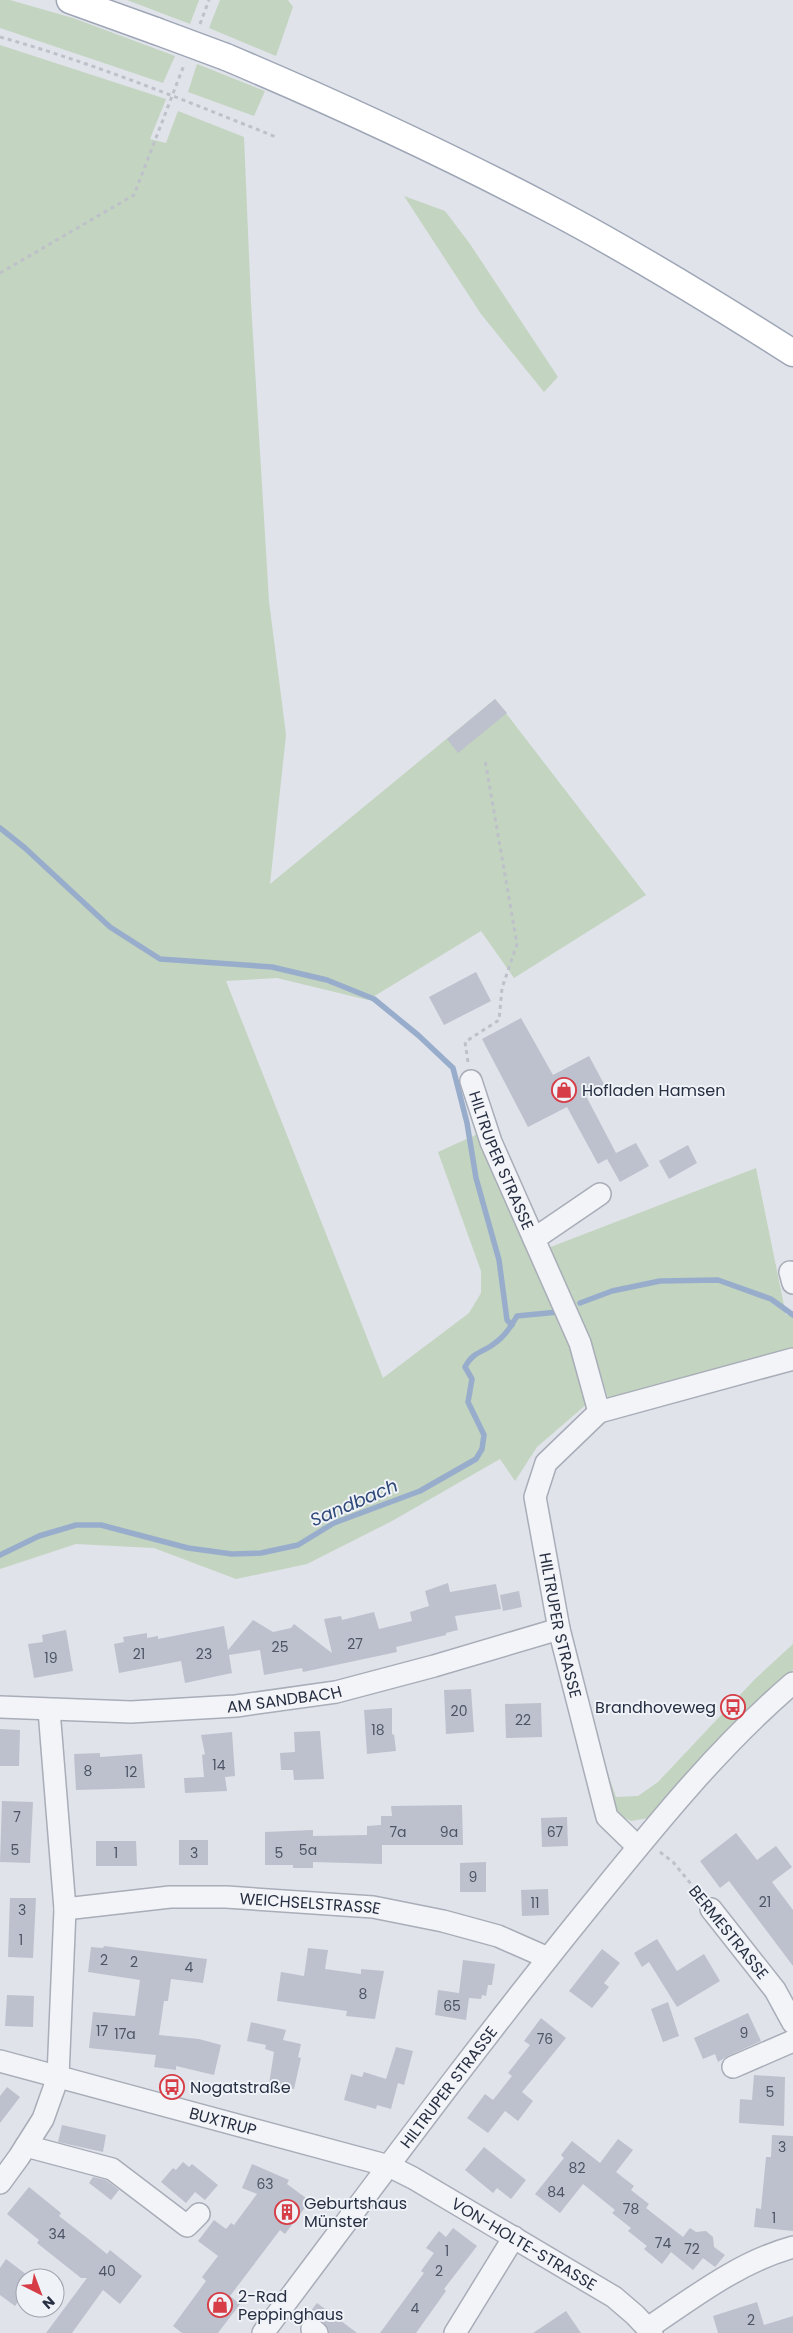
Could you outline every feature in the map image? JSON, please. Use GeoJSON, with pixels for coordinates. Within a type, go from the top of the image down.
{"type":"FeatureCollection","features":[{"type":"Feature","properties":{"kind":"main road"},"geometry":{"type":"LineString","coordinates":[[70,0],[226,57],[337,104],[549,208],[709,299],[793,353]]}},
{"type":"Feature","properties":{"kind":"street","name":"HILTRUPER STRASSE"},"geometry":{"type":"LineString","coordinates":[[472,1081],[490,1142],[580,1343],[599,1412]]}},
{"type":"Feature","properties":{"kind":"street","name":"HILTRUPER STRASSE"},"geometry":{"type":"LineString","coordinates":[[534,1239],[600,1194]]}},
{"type":"Feature","properties":{"kind":"street","name":"HILTRUPER STRASSE"},"geometry":{"type":"LineString","coordinates":[[647,1847],[606,1817],[559,1629],[535,1497],[546,1464],[599,1412],[793,1359]]}},
{"type":"Feature","properties":{"kind":"street","name":"AM SANDBACH"},"geometry":{"type":"LineString","coordinates":[[0,1708],[131,1712],[236,1706],[336,1692],[434,1666],[559,1629]]}},
{"type":"Feature","properties":{"kind":"street","name":"HILTRUPER STRASSE"},"geometry":{"type":"LineString","coordinates":[[264,2333],[548,1958],[647,1847],[701,1773],[769,1704],[793,1683]]}},
{"type":"Feature","properties":{"kind":"street"},"geometry":{"type":"LineString","coordinates":[[0,2183],[43,2119],[58,2077],[65,1909],[49,1710]]}},
{"type":"Feature","properties":{"kind":"street","name":"WEICHSELSTRASSE"},"geometry":{"type":"LineString","coordinates":[[65,1909],[170,1897],[226,1896],[373,1907],[443,1921],[498,1936],[548,1958]]}},
{"type":"Feature","properties":{"kind":"street","name":"BERMESTRASSE"},"geometry":{"type":"LineString","coordinates":[[711,1909],[775,1990],[793,2023]]}},
{"type":"Feature","properties":{"kind":"street"},"geometry":{"type":"LineString","coordinates":[[733,2067],[793,2041]]}},
{"type":"Feature","properties":{"kind":"street","name":"BUXTRUP"},"geometry":{"type":"LineString","coordinates":[[0,2061],[389,2166]]}},
{"type":"Feature","properties":{"kind":"street"},"geometry":{"type":"LineString","coordinates":[[26,2146],[112,2169],[187,2226],[199,2214]]}},
{"type":"Feature","properties":{"kind":"street","name":"VON-HOLTE-STRASSE"},"geometry":{"type":"LineString","coordinates":[[389,2166],[413,2178],[614,2297],[650,2330]]}},
{"type":"Feature","properties":{"kind":"street"},"geometry":{"type":"LineString","coordinates":[[455,2333],[514,2237]]}},
{"type":"Feature","properties":{"kind":"street"},"geometry":{"type":"LineString","coordinates":[[650,2330],[731,2273],[774,2253],[793,2248]]}},
{"type":"Feature","properties":{"kind":"path"},"geometry":{"type":"LineString","coordinates":[[198,27],[209,0]]}},
{"type":"Feature","properties":{"kind":"path"},"geometry":{"type":"LineString","coordinates":[[0,37],[40,48],[173,96],[276,138]]}},
{"type":"Feature","properties":{"kind":"path"},"geometry":{"type":"LineString","coordinates":[[0,272],[134,195],[185,62]]}},
{"type":"Feature","properties":{"kind":"path"},"geometry":{"type":"LineString","coordinates":[[472,1081],[465,1042],[499,1020],[502,988],[517,944],[485,760]]}},
{"type":"Feature","properties":{"kind":"path","name":"BERMESTRASSE"},"geometry":{"type":"LineString","coordinates":[[647,1847],[673,1862],[711,1909]]}},
{"type":"Feature","properties":{"kind":"green space"},"geometry":{"type":"Polygon","coordinates":[[[0,0],[10,0],[73,18],[175,56],[163,83],[0,28],[0,0]]]}},
{"type":"Feature","properties":{"kind":"green space"},"geometry":{"type":"Polygon","coordinates":[[[127,0],[199,0],[190,24],[127,0]]]}},
{"type":"Feature","properties":{"kind":"green space"},"geometry":{"type":"Polygon","coordinates":[[[220,0],[288,0],[293,7],[276,56],[209,28],[220,0]]]}},
{"type":"Feature","properties":{"kind":"green space"},"geometry":{"type":"Polygon","coordinates":[[[0,45],[166,99],[150,139],[166,143],[178,111],[244,137],[251,303],[269,601],[286,735],[270,884],[495,699],[646,895],[514,978],[481,931],[368,1000],[277,978],[226,981],[383,1378],[469,1313],[481,1293],[481,1271],[438,1152],[480,1133],[548,1248],[756,1168],[786,1315],[793,1313],[793,1350],[609,1401],[590,1340],[570,1294],[581,1290],[557,1298],[588,1403],[537,1447],[515,1481],[500,1459],[392,1521],[307,1564],[236,1579],[154,1548],[76,1544],[0,1569],[0,45]]]}},
{"type":"Feature","properties":{"kind":"green space"},"geometry":{"type":"Polygon","coordinates":[[[197,64],[265,91],[254,116],[188,92],[197,64]]]}},
{"type":"Feature","properties":{"kind":"green space"},"geometry":{"type":"Polygon","coordinates":[[[404,196],[445,211],[470,244],[558,377],[544,392],[481,314],[404,196]]]}},
{"type":"Feature","properties":{"kind":"green space"},"geometry":{"type":"Polygon","coordinates":[[[793,1644],[793,1670],[766,1694],[649,1818],[631,1821],[611,1811],[601,1754],[616,1797],[638,1796],[658,1782],[755,1679],[793,1644]]]}},
{"type":"Feature","properties":{"kind":"building"},"geometry":{"type":"Polygon","coordinates":[[[495,699],[507,713],[458,753],[447,739],[495,699]]]}},
{"type":"Feature","properties":{"kind":"building"},"geometry":{"type":"Polygon","coordinates":[[[476,972],[491,1001],[444,1025],[429,997],[476,972]]]}},
{"type":"Feature","properties":{"kind":"building"},"geometry":{"type":"Polygon","coordinates":[[[521,1018],[553,1075],[589,1056],[605,1086],[586,1096],[616,1153],[636,1143],[649,1166],[620,1182],[607,1159],[598,1164],[567,1107],[528,1127],[482,1039],[521,1018]]]}},
{"type":"Feature","properties":{"kind":"building"},"geometry":{"type":"Polygon","coordinates":[[[688,1145],[697,1163],[669,1179],[659,1161],[688,1145]]]}},
{"type":"Feature","properties":{"kind":"building"},"geometry":{"type":"Polygon","coordinates":[[[448,1583],[450,1592],[496,1584],[501,1609],[455,1616],[458,1630],[446,1633],[446,1635],[396,1647],[397,1652],[303,1672],[302,1668],[264,1675],[260,1650],[229,1655],[232,1673],[185,1683],[181,1661],[119,1673],[114,1644],[124,1642],[123,1637],[147,1633],[147,1638],[158,1636],[158,1639],[224,1626],[228,1650],[253,1620],[273,1632],[291,1628],[294,1624],[332,1653],[324,1619],[341,1616],[342,1620],[374,1612],[379,1629],[412,1621],[410,1612],[429,1606],[425,1591],[448,1583]]]}},
{"type":"Feature","properties":{"kind":"building"},"geometry":{"type":"Polygon","coordinates":[[[519,1591],[522,1607],[503,1611],[500,1595],[519,1591]]]}},
{"type":"Feature","properties":{"kind":"building"},"geometry":{"type":"Polygon","coordinates":[[[66,1630],[73,1671],[34,1678],[28,1644],[43,1642],[42,1635],[66,1630]]]}},
{"type":"Feature","properties":{"kind":"building"},"geometry":{"type":"Polygon","coordinates":[[[471,1689],[474,1732],[446,1734],[444,1690],[471,1689]]]}},
{"type":"Feature","properties":{"kind":"building"},"geometry":{"type":"Polygon","coordinates":[[[541,1703],[542,1737],[506,1738],[505,1704],[541,1703]]]}},
{"type":"Feature","properties":{"kind":"building"},"geometry":{"type":"Polygon","coordinates":[[[392,1708],[392,1735],[394,1734],[396,1751],[367,1754],[364,1710],[392,1708]]]}},
{"type":"Feature","properties":{"kind":"building"},"geometry":{"type":"Polygon","coordinates":[[[0,1729],[20,1730],[19,1766],[0,1766],[0,1729]]]}},
{"type":"Feature","properties":{"kind":"building"},"geometry":{"type":"Polygon","coordinates":[[[320,1731],[324,1779],[294,1780],[293,1770],[281,1770],[280,1753],[295,1752],[294,1732],[320,1731]]]}},
{"type":"Feature","properties":{"kind":"building"},"geometry":{"type":"Polygon","coordinates":[[[232,1732],[235,1776],[225,1777],[227,1791],[185,1793],[184,1778],[204,1777],[202,1755],[205,1754],[201,1735],[232,1732]]]}},
{"type":"Feature","properties":{"kind":"building"},"geometry":{"type":"Polygon","coordinates":[[[100,1753],[100,1757],[142,1754],[145,1788],[76,1790],[74,1754],[100,1753]]]}},
{"type":"Feature","properties":{"kind":"building"},"geometry":{"type":"Polygon","coordinates":[[[2,1801],[33,1802],[30,1863],[0,1862],[2,1801]]]}},
{"type":"Feature","properties":{"kind":"building"},"geometry":{"type":"Polygon","coordinates":[[[462,1805],[463,1845],[382,1845],[382,1864],[313,1862],[313,1868],[293,1868],[293,1865],[265,1865],[265,1832],[313,1830],[313,1836],[367,1835],[367,1826],[381,1825],[381,1816],[392,1816],[391,1806],[462,1805]]]}},
{"type":"Feature","properties":{"kind":"building"},"geometry":{"type":"Polygon","coordinates":[[[567,1817],[568,1846],[542,1847],[541,1818],[567,1817]]]}},
{"type":"Feature","properties":{"kind":"building"},"geometry":{"type":"Polygon","coordinates":[[[736,1833],[757,1860],[776,1846],[792,1867],[772,1882],[793,1910],[793,1966],[729,1881],[720,1888],[700,1861],[736,1833]]]}},
{"type":"Feature","properties":{"kind":"building"},"geometry":{"type":"Polygon","coordinates":[[[179,1840],[208,1840],[208,1865],[179,1865],[179,1840]]]}},
{"type":"Feature","properties":{"kind":"building"},"geometry":{"type":"Polygon","coordinates":[[[96,1841],[136,1841],[137,1866],[96,1866],[96,1841]]]}},
{"type":"Feature","properties":{"kind":"building"},"geometry":{"type":"Polygon","coordinates":[[[486,1862],[486,1892],[460,1892],[460,1863],[486,1862]]]}},
{"type":"Feature","properties":{"kind":"building"},"geometry":{"type":"Polygon","coordinates":[[[548,1889],[549,1915],[522,1916],[521,1890],[548,1889]]]}},
{"type":"Feature","properties":{"kind":"building"},"geometry":{"type":"Polygon","coordinates":[[[10,1898],[36,1898],[33,1958],[8,1957],[10,1898]]]}},
{"type":"Feature","properties":{"kind":"building"},"geometry":{"type":"Polygon","coordinates":[[[657,1939],[677,1971],[704,1954],[720,1981],[677,2007],[649,1962],[642,1967],[634,1953],[657,1939]]]}},
{"type":"Feature","properties":{"kind":"building"},"geometry":{"type":"Polygon","coordinates":[[[104,1946],[207,1959],[203,1983],[171,1979],[168,2001],[164,2001],[159,2035],[199,2039],[221,2045],[214,2075],[176,2066],[176,2070],[154,2067],[156,2055],[89,2048],[93,2012],[135,2016],[140,1980],[88,1972],[91,1947],[103,1948],[104,1946]]]}},
{"type":"Feature","properties":{"kind":"building"},"geometry":{"type":"Polygon","coordinates":[[[308,1948],[328,1950],[325,1969],[361,1974],[361,1969],[384,1971],[375,2019],[346,2016],[347,2011],[277,2001],[281,1972],[304,1976],[308,1948]]]}},
{"type":"Feature","properties":{"kind":"building"},"geometry":{"type":"Polygon","coordinates":[[[602,1949],[620,1963],[604,1983],[609,1987],[592,2008],[569,1991],[602,1949]]]}},
{"type":"Feature","properties":{"kind":"building"},"geometry":{"type":"Polygon","coordinates":[[[463,1960],[495,1964],[492,1985],[488,1985],[486,1996],[482,1995],[481,1999],[469,1998],[466,2020],[435,2015],[438,1990],[459,1993],[463,1960]]]}},
{"type":"Feature","properties":{"kind":"building"},"geometry":{"type":"Polygon","coordinates":[[[7,1995],[34,1996],[33,2027],[5,2026],[7,1995]]]}},
{"type":"Feature","properties":{"kind":"building"},"geometry":{"type":"Polygon","coordinates":[[[668,2002],[679,2036],[663,2042],[651,2009],[668,2002]]]}},
{"type":"Feature","properties":{"kind":"building"},"geometry":{"type":"Polygon","coordinates":[[[748,2013],[761,2041],[718,2062],[715,2054],[703,2059],[694,2038],[748,2013]]]}},
{"type":"Feature","properties":{"kind":"building"},"geometry":{"type":"Polygon","coordinates":[[[541,2018],[566,2038],[522,2092],[533,2101],[518,2121],[505,2111],[488,2133],[467,2118],[485,2094],[493,2100],[512,2076],[508,2073],[530,2045],[524,2041],[541,2018]]]}},
{"type":"Feature","properties":{"kind":"building"},"geometry":{"type":"Polygon","coordinates":[[[251,2022],[286,2030],[283,2040],[301,2044],[298,2057],[301,2058],[294,2089],[269,2084],[274,2052],[265,2049],[266,2045],[247,2041],[251,2022]]]}},
{"type":"Feature","properties":{"kind":"building"},"geometry":{"type":"Polygon","coordinates":[[[396,2047],[413,2051],[404,2085],[398,2083],[391,2109],[377,2105],[376,2109],[344,2100],[351,2074],[362,2077],[364,2072],[386,2079],[396,2047]]]}},
{"type":"Feature","properties":{"kind":"building"},"geometry":{"type":"Polygon","coordinates":[[[754,2075],[785,2077],[784,2126],[739,2123],[740,2099],[752,2100],[754,2075]]]}},
{"type":"Feature","properties":{"kind":"building"},"geometry":{"type":"Polygon","coordinates":[[[7,2087],[20,2097],[0,2123],[0,2096],[7,2087]]]}},
{"type":"Feature","properties":{"kind":"building"},"geometry":{"type":"Polygon","coordinates":[[[62,2125],[106,2135],[103,2152],[58,2142],[62,2125]]]}},
{"type":"Feature","properties":{"kind":"building"},"geometry":{"type":"Polygon","coordinates":[[[772,2135],[793,2136],[793,2231],[754,2227],[756,2208],[761,2209],[766,2157],[771,2157],[772,2135]]]}},
{"type":"Feature","properties":{"kind":"building"},"geometry":{"type":"Polygon","coordinates":[[[618,2139],[633,2150],[616,2172],[634,2186],[631,2190],[649,2204],[646,2208],[683,2237],[690,2228],[696,2232],[706,2231],[713,2237],[714,2247],[725,2255],[715,2267],[703,2258],[693,2270],[671,2252],[662,2264],[644,2249],[647,2246],[628,2231],[631,2228],[612,2213],[615,2210],[583,2184],[560,2213],[535,2194],[564,2158],[561,2155],[572,2141],[600,2163],[618,2139]]]}},
{"type":"Feature","properties":{"kind":"building"},"geometry":{"type":"Polygon","coordinates":[[[484,2147],[526,2180],[511,2199],[497,2188],[493,2193],[465,2170],[484,2147]]]}},
{"type":"Feature","properties":{"kind":"building"},"geometry":{"type":"Polygon","coordinates":[[[183,2162],[189,2167],[192,2164],[218,2185],[205,2200],[195,2192],[186,2203],[161,2182],[173,2168],[176,2170],[183,2162]]]}},
{"type":"Feature","properties":{"kind":"building"},"geometry":{"type":"Polygon","coordinates":[[[252,2164],[289,2180],[287,2184],[310,2201],[285,2234],[280,2230],[230,2296],[240,2304],[218,2333],[182,2333],[173,2326],[206,2281],[202,2277],[218,2256],[198,2241],[214,2220],[226,2229],[231,2223],[234,2225],[257,2194],[242,2188],[252,2164]]]}},
{"type":"Feature","properties":{"kind":"building"},"geometry":{"type":"Polygon","coordinates":[[[93,2177],[106,2180],[119,2190],[111,2200],[89,2183],[93,2177]]]}},
{"type":"Feature","properties":{"kind":"building"},"geometry":{"type":"Polygon","coordinates":[[[29,2187],[61,2213],[59,2216],[107,2254],[110,2250],[142,2276],[120,2304],[103,2290],[72,2333],[46,2333],[57,2318],[65,2318],[65,2308],[87,2278],[81,2278],[37,2243],[39,2240],[7,2214],[29,2187]]]}},
{"type":"Feature","properties":{"kind":"building"},"geometry":{"type":"Polygon","coordinates":[[[453,2228],[477,2246],[444,2289],[446,2291],[416,2333],[380,2333],[424,2273],[421,2271],[434,2253],[426,2248],[439,2231],[446,2237],[453,2228]]]}},
{"type":"Feature","properties":{"kind":"building"},"geometry":{"type":"Polygon","coordinates":[[[6,2259],[18,2268],[15,2268],[15,2306],[0,2295],[0,2268],[6,2259]]]}},
{"type":"Feature","properties":{"kind":"building"},"geometry":{"type":"Polygon","coordinates":[[[757,2302],[764,2325],[793,2316],[793,2333],[718,2333],[713,2316],[757,2302]]]}},
{"type":"Feature","properties":{"kind":"building"},"geometry":{"type":"Polygon","coordinates":[[[317,2303],[357,2333],[329,2333],[328,2328],[320,2319],[306,2317],[317,2303]]]}},
{"type":"Feature","properties":{"kind":"building"},"geometry":{"type":"Polygon","coordinates":[[[566,2311],[581,2333],[533,2333],[566,2311]]]}},
{"type":"Feature","properties":{"kind":"waterway"},"geometry":{"type":"LineString","coordinates":[[0,828],[25,848],[110,927],[160,959],[272,967],[327,980],[374,999],[418,1035],[453,1068],[467,1123],[476,1178],[499,1260],[507,1320],[512,1325]]}},
{"type":"Feature","properties":{"kind":"waterway","name":"Sandbach"},"geometry":{"type":"LineString","coordinates":[[580,1303],[612,1291],[660,1281],[718,1280],[771,1299],[793,1315]]}},
{"type":"Feature","properties":{"kind":"waterway","name":"Sandbach"},"geometry":{"type":"LineString","coordinates":[[0,1555],[39,1536],[76,1525],[101,1525],[188,1548],[232,1554],[261,1553],[298,1545],[334,1523],[420,1491],[476,1459],[482,1449],[484,1435],[468,1402],[472,1379],[465,1367],[471,1358],[502,1337],[517,1316],[558,1312]]}},
{"type":"Feature","properties":{"kind":"place","name":"Hofladen Hamsen"},"geometry":{"type":"Point","coordinates":[564,1090]}},
{"type":"Feature","properties":{"kind":"place","name":"Brandhoveweg"},"geometry":{"type":"Point","coordinates":[733,1707]}},
{"type":"Feature","properties":{"kind":"place","name":"Nogatstraße"},"geometry":{"type":"Point","coordinates":[172,2087]}},
{"type":"Feature","properties":{"kind":"place","name":"Geburtshaus Münster"},"geometry":{"type":"Point","coordinates":[287,2212]}},
{"type":"Feature","properties":{"kind":"place","name":"2-Rad Peppinghaus"},"geometry":{"type":"Point","coordinates":[220,2305]}}]}
